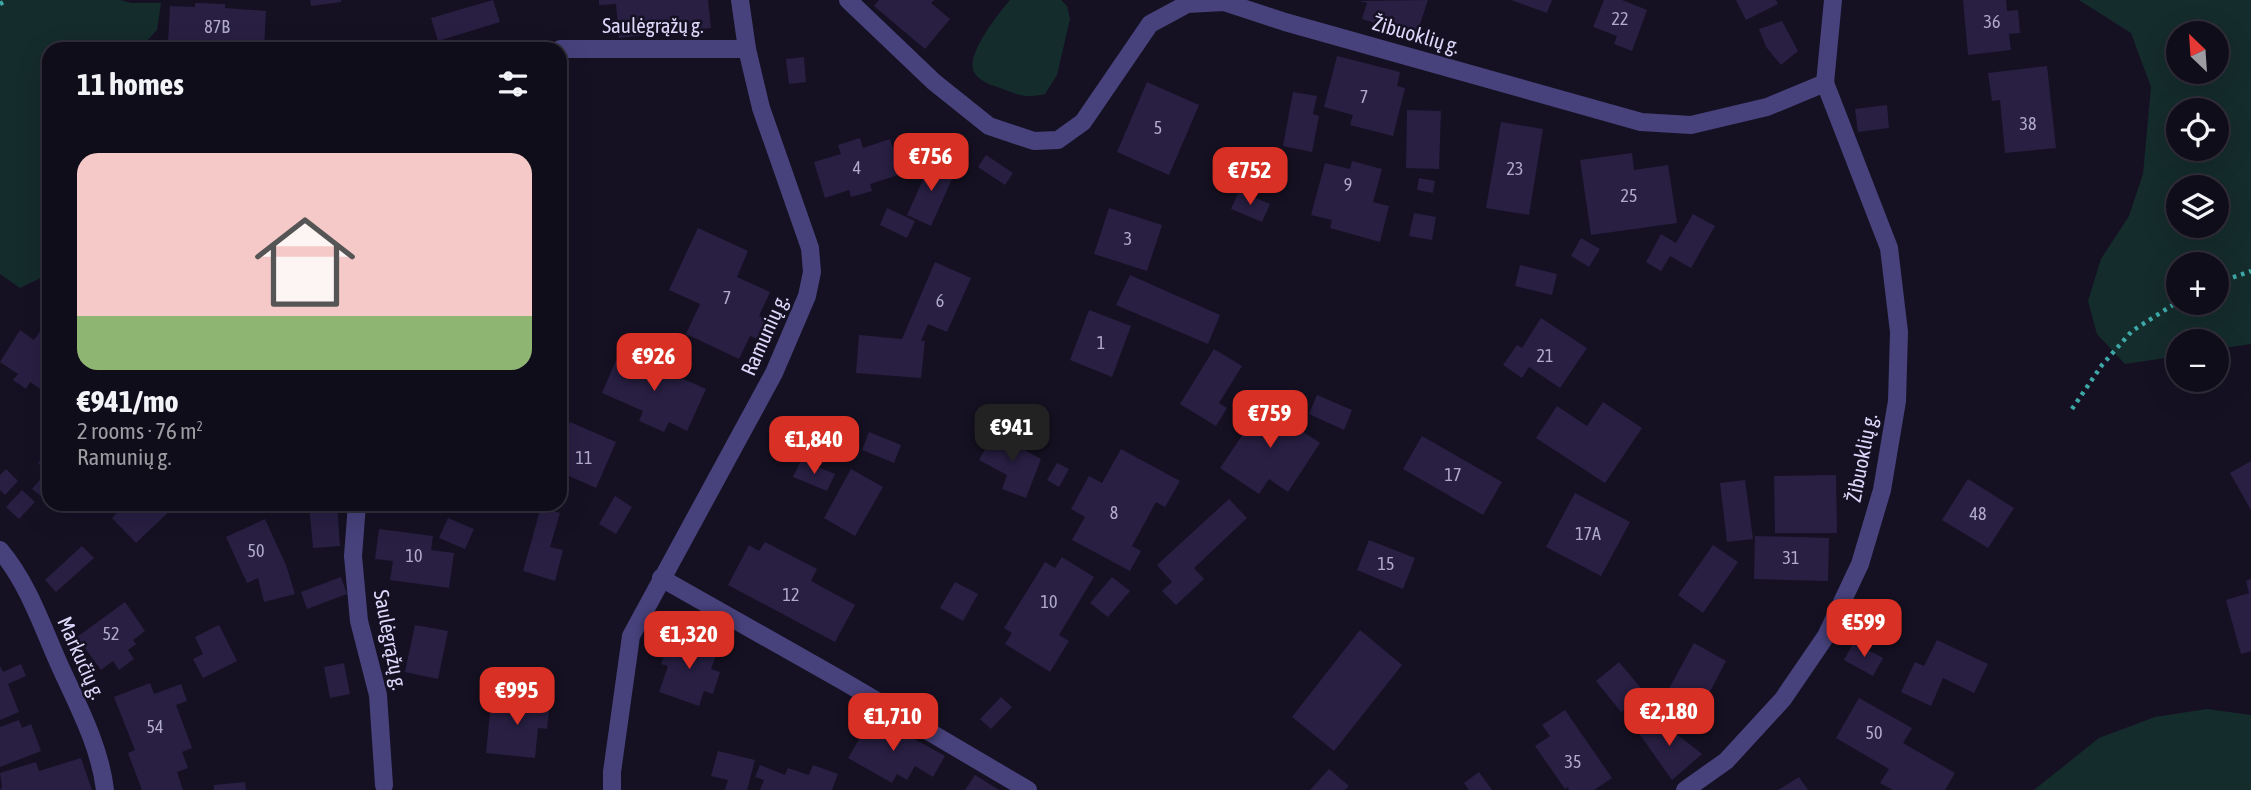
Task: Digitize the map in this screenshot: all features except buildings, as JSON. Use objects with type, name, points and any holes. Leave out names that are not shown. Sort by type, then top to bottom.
[{"type":"street","name":"Ramunių g.","points":[[612,790],[612,772],[631,636],[774,373],[807,296],[811,272],[810,248],[761,108],[747,49],[740,0]]},
{"type":"street","name":"Žibuoklių g.","points":[[848,0],[934,82],[989,126],[1034,141],[1058,140],[1083,122],[1150,24],[1187,4],[1224,2],[1285,22],[1641,122],[1691,125],[1767,107],[1825,83]]},
{"type":"street","name":"Žibuoklių g.","points":[[1685,790],[1726,761],[1783,699],[1826,636],[1860,564],[1882,490],[1897,401],[1899,332],[1889,248],[1825,83],[1833,0]]},
{"type":"street","name":"Saulėgrąžų g.","points":[[567,49],[747,49]]},
{"type":"street","name":"Saulėgrąžų g.","points":[[357,511],[353,556],[359,621],[378,695],[384,785]]},
{"type":"street","name":"Markučių g.","points":[[0,550],[11,563],[25,589],[92,739],[105,790]]},
{"type":"street","points":[[661,578],[1028,790]]},
{"type":"path","points":[[0,4],[7,0]]},
{"type":"path","points":[[2229,279],[2251,271]]},
{"type":"path","points":[[2072,409],[2102,365],[2132,331],[2166,309]]},
{"type":"green space","points":[[0,0],[120,0],[131,3],[161,3],[157,30],[146,42],[42,42],[42,277],[20,288],[0,274]]},
{"type":"green space","points":[[1010,0],[1061,0],[1067,6],[1070,19],[1057,75],[1045,94],[1016,94],[984,82],[974,72],[974,55],[979,45]]},
{"type":"green space","points":[[2079,0],[2251,0],[2251,344],[2229,347],[2229,329],[2166,329],[2166,358],[2125,364],[2097,334],[2088,301],[2101,259],[2129,216],[2143,174],[2151,87],[2131,33]]},
{"type":"green space","points":[[2207,709],[2251,715],[2251,790],[2034,790],[2099,738],[2155,717]]}]
